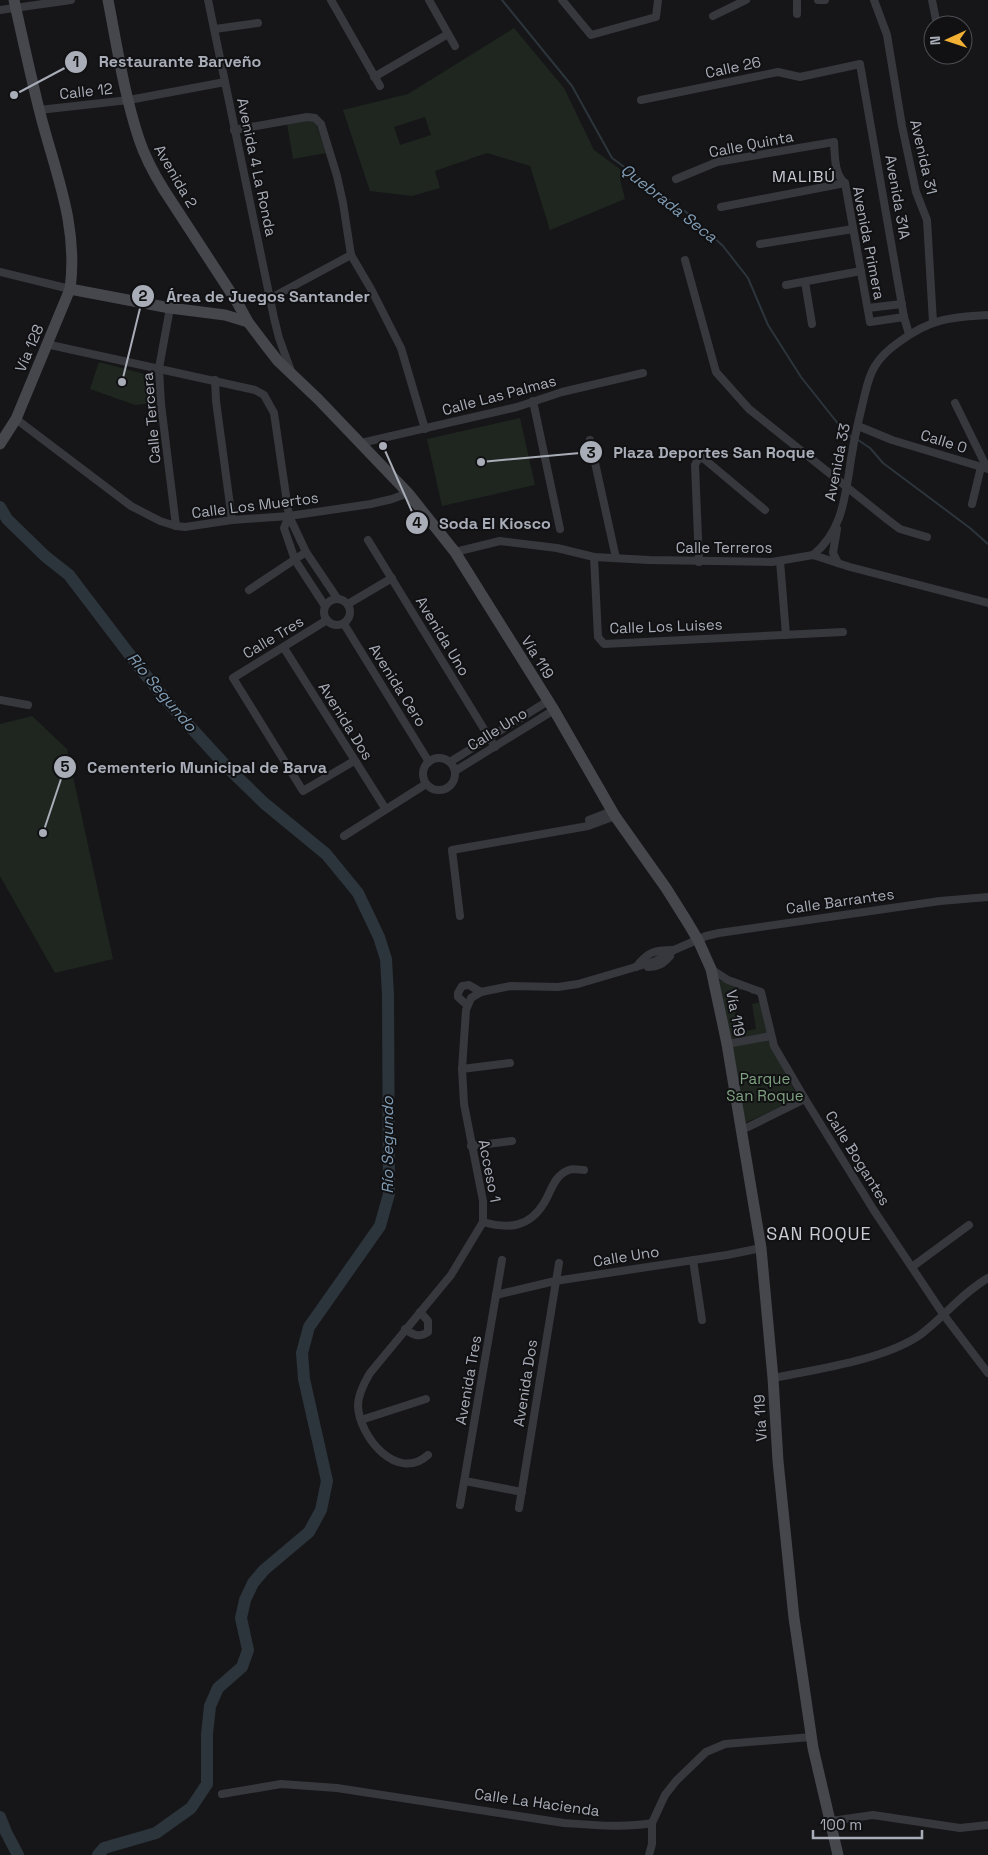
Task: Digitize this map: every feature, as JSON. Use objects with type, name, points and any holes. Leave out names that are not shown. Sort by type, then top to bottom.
[{"type":"main road","name":"Avenida 2","points":[[108,0],[139,139],[153,172],[248,322]]},
{"type":"main road","name":"Vía 128","points":[[0,444],[16,419],[70,289],[73,267],[73,247],[67,211],[39,110],[15,4]]},
{"type":"main road","points":[[70,289],[170,308],[224,315],[248,322]]},
{"type":"main road","points":[[224,315],[233,314],[236,311],[237,302]]},
{"type":"main road","name":"Vía 119","points":[[248,322],[267,348],[408,493],[455,552],[551,705],[614,814],[666,888],[698,940],[711,969],[727,1044],[761,1248],[773,1378],[778,1461],[794,1618],[813,1748],[838,1855]]},
{"type":"street","points":[[0,10],[15,4],[71,0]]},
{"type":"street","name":"Avenida 4 La Ronda","points":[[208,0],[279,338],[293,374]]},
{"type":"street","points":[[331,0],[380,86]]},
{"type":"street","points":[[429,0],[455,46]]},
{"type":"street","points":[[562,0],[591,35],[656,17],[658,0]]},
{"type":"street","points":[[713,16],[746,0]]},
{"type":"street","points":[[797,14],[798,0]]},
{"type":"street","points":[[818,0],[825,0]]},
{"type":"street","name":"Avenida 31","points":[[874,0],[887,35],[902,126],[916,192],[927,220],[933,322]]},
{"type":"street","points":[[932,0],[935,15]]},
{"type":"street","points":[[215,29],[258,23]]},
{"type":"street","points":[[374,77],[448,34]]},
{"type":"street","name":"Calle 26","points":[[641,100],[778,72],[800,77],[860,64]]},
{"type":"street","name":"Avenida 31A","points":[[860,64],[904,317],[909,334]]},
{"type":"street","name":"Calle 12","points":[[39,110],[129,100],[225,82]]},
{"type":"street","points":[[234,130],[307,116],[316,118],[321,124],[337,176],[351,255],[371,289],[401,348],[425,429]]},
{"type":"street","name":"Calle Quinta","points":[[676,179],[717,162],[834,142]]},
{"type":"street","name":"Avenida Primera","points":[[834,142],[837,172],[839,178],[845,183],[870,322],[904,317]]},
{"type":"street","points":[[721,208],[845,183]]},
{"type":"street","points":[[760,244],[853,229]]},
{"type":"street","points":[[270,298],[351,255]]},
{"type":"street","points":[[686,260],[716,372],[748,409],[900,529],[927,537]]},
{"type":"street","points":[[786,285],[861,271]]},
{"type":"street","points":[[0,272],[70,289]]},
{"type":"street","points":[[805,282],[812,324]]},
{"type":"street","points":[[868,308],[902,304]]},
{"type":"street","name":"Calle Tercera","points":[[170,308],[159,368],[161,404],[176,526]]},
{"type":"street","name":"Avenida 33","points":[[813,555],[822,548],[831,536],[845,501],[853,444],[868,380],[874,368],[888,350],[921,327],[933,322],[968,316],[988,315]]},
{"type":"street","points":[[267,348],[276,344],[279,338]]},
{"type":"street","points":[[46,344],[215,380],[254,390],[264,395],[274,413],[289,516],[306,552],[337,598],[348,604],[351,612],[350,617],[344,624],[335,625],[327,620],[324,614],[325,606],[330,600],[337,598]]},
{"type":"street","name":"Calle Las Palmas","points":[[361,443],[517,407],[562,392],[643,373]]},
{"type":"street","points":[[215,380],[216,401],[232,520]]},
{"type":"street","points":[[533,401],[560,528]]},
{"type":"street","points":[[955,403],[985,468],[972,504]]},
{"type":"street","name":"Calle Los Muertos","points":[[16,419],[131,506],[176,526],[186,527],[232,520],[289,516],[371,504],[408,493]]},
{"type":"street","name":"Calle 0","points":[[858,426],[892,440],[985,468]]},
{"type":"street","points":[[590,440],[616,558]]},
{"type":"street","points":[[699,562],[695,465],[698,459],[703,458],[765,510]]},
{"type":"street","points":[[289,516],[284,528],[295,560],[325,606]]},
{"type":"street","points":[[838,521],[833,553],[838,563]]},
{"type":"street","name":"Avenida Uno","points":[[368,540],[495,747]]},
{"type":"street","name":"Calle Terreros","points":[[455,552],[500,541],[557,548],[594,558],[699,562],[780,562],[813,555],[988,603]]},
{"type":"street","points":[[249,590],[306,552]]},
{"type":"street","name":"Calle Los Luises","points":[[594,558],[598,637],[604,644],[843,632]]},
{"type":"street","points":[[780,562],[786,635]]},
{"type":"street","points":[[348,604],[392,578]]},
{"type":"street","name":"Calle Tres","points":[[327,620],[233,678],[304,791],[354,761]]},
{"type":"street","name":"Avenida Cero","points":[[344,624],[429,762]]},
{"type":"street","name":"Avenida Dos","points":[[284,648],[385,808]]},
{"type":"street","points":[[0,700],[28,705]]},
{"type":"street","name":"Calle Uno","points":[[450,762],[489,738],[551,705]]},
{"type":"street","name":"Calle Uno","points":[[455,771],[495,747],[551,705]]},
{"type":"street","points":[[440,758],[450,762],[455,771],[452,785],[443,790],[434,790],[426,784],[423,774],[429,762],[440,758]]},
{"type":"street","points":[[344,836],[385,808],[426,784]]},
{"type":"street","points":[[460,916],[452,850],[579,826],[586,821],[614,814]]},
{"type":"street","name":"Calle Barrantes","points":[[698,940],[706,936],[728,931],[931,902],[988,897]]},
{"type":"street","points":[[467,1005],[472,998],[481,992],[512,986],[565,986],[656,961],[674,950],[698,940]]},
{"type":"street","name":"Calle Bogantes","points":[[711,969],[728,980],[761,992],[774,1046],[805,1100],[943,1314],[988,1373]]},
{"type":"street","name":"Acceso 1","points":[[428,1455],[421,1461],[412,1464],[388,1457],[368,1437],[361,1420],[358,1405],[364,1383],[370,1373],[451,1275],[483,1222],[483,1201],[464,1104],[462,1069],[467,1005],[458,996],[462,986],[469,985],[481,992]]},
{"type":"street","points":[[727,1044],[771,1036]]},
{"type":"street","points":[[462,1069],[510,1063]]},
{"type":"street","points":[[742,1130],[805,1100]]},
{"type":"street","points":[[471,1146],[512,1141]]},
{"type":"street","points":[[483,1222],[511,1227],[522,1223],[537,1213],[557,1179],[569,1170],[584,1170]]},
{"type":"street","points":[[912,1267],[969,1225]]},
{"type":"street","name":"Calle Uno","points":[[496,1296],[555,1281],[761,1248]]},
{"type":"street","name":"Avenida Tres","points":[[460,1506],[502,1260]]},
{"type":"street","points":[[693,1260],[702,1320]]},
{"type":"street","name":"Avenida Dos","points":[[519,1508],[559,1263]]},
{"type":"street","points":[[773,1378],[892,1351],[920,1334],[965,1293],[988,1278]]},
{"type":"street","points":[[405,1329],[422,1336],[428,1332],[428,1321],[420,1312]]},
{"type":"street","points":[[361,1420],[426,1399]]},
{"type":"street","points":[[465,1481],[522,1492]]},
{"type":"street","points":[[649,1855],[652,1844],[652,1823],[665,1795],[676,1781],[706,1752],[725,1744],[812,1737]]},
{"type":"street","name":"Calle La Hacienda","points":[[222,1794],[281,1784],[338,1788],[564,1823],[597,1826],[652,1823]]},
{"type":"street","points":[[831,1821],[874,1815],[951,1827],[988,1826]]},
{"type":"green space","points":[[514,28],[564,88],[594,150],[628,175],[620,179],[625,199],[550,230],[530,166],[487,153],[435,171],[440,188],[412,196],[370,191],[343,110],[408,94]],"holes":[[[425,117],[431,135],[400,145],[394,127]]]},
{"type":"green space","points":[[312,121],[316,124],[326,153],[293,159],[287,124]]},
{"type":"green space","points":[[99,362],[152,376],[153,403],[135,405],[90,389]]},
{"type":"green space","points":[[520,418],[535,485],[442,506],[427,439]]},
{"type":"green space","points":[[32,716],[67,749],[113,959],[55,973],[0,876],[0,724]]},
{"type":"green space","points":[[719,980],[754,990],[759,993],[768,1033],[730,1039]],"holes":[[[750,989],[751,994],[756,994],[760,1002],[752,1004],[756,1029],[739,1032],[734,1004],[730,1005],[727,991]]]},
{"type":"green space","name":"Parque San Roque","points":[[767,1039],[799,1099],[745,1123],[732,1045]]},
{"type":"waterway","name":"Quebrada Seca","points":[[502,0],[572,86],[612,158],[686,212],[723,246],[748,278],[768,325],[801,377],[847,435],[854,438]]},
{"type":"waterway","name":"Quebrada Seca","points":[[858,440],[870,448],[883,463],[970,528],[988,544]]},
{"type":"waterway","name":"Río Segundo","points":[[0,507],[7,519],[45,556],[69,575],[139,667],[173,708],[227,767],[264,803],[326,854],[358,893],[379,937],[386,959],[388,995],[389,1194],[380,1226],[309,1327],[302,1353],[304,1379],[327,1481],[321,1510],[309,1532],[264,1570],[253,1583],[245,1600],[241,1618],[248,1650],[242,1667],[218,1688],[210,1706],[207,1734],[207,1784],[191,1808],[156,1833],[104,1848],[98,1855]]},
{"type":"waterway","points":[[0,1817],[18,1855]]},
{"type":"place","name":"Restaurante Barveño","points":[[14,95]]},
{"type":"place","name":"Área de Juegos Santander","points":[[122,382]]},
{"type":"place","name":"Soda El Kiosco","points":[[383,446]]},
{"type":"place","name":"Plaza Deportes San Roque","points":[[481,462]]},
{"type":"place","name":"Cementerio Municipal de Barva","points":[[43,833]]},
{"type":"district","name":"MALIBÚ","points":[[804,176]]},
{"type":"district","name":"SAN ROQUE","points":[[819,1233]]}]
